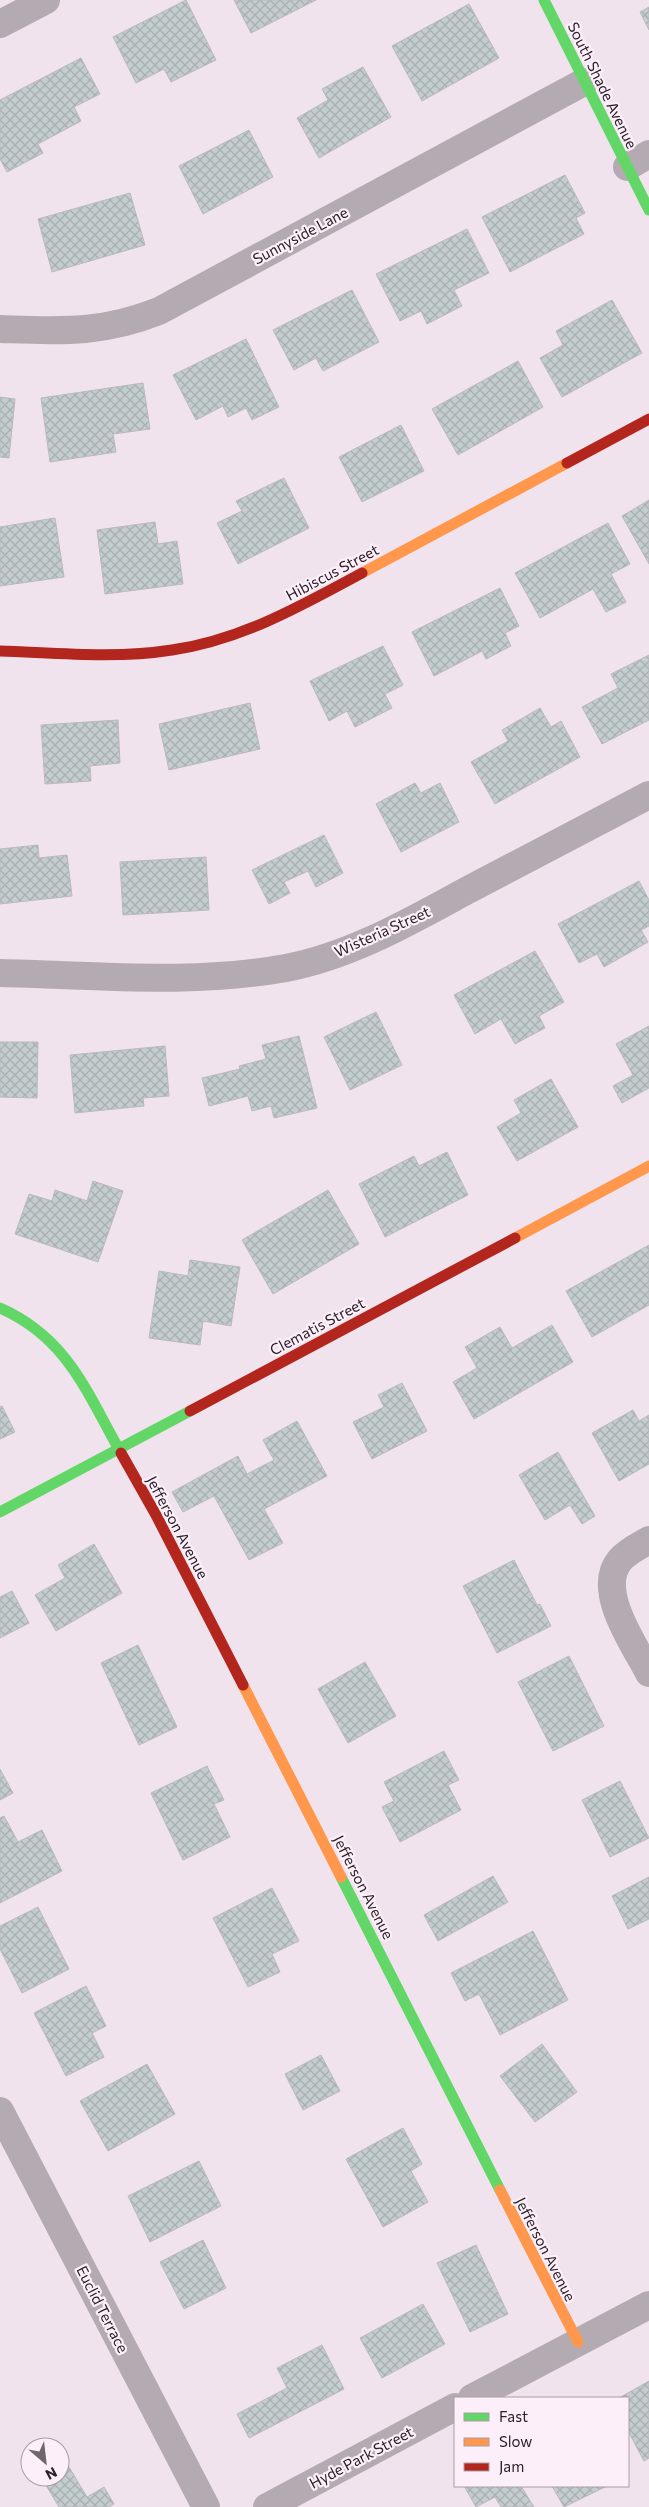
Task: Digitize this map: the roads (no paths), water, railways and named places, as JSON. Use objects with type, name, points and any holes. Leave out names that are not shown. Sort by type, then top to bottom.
[{"type":"street","points":[[0,24],[46,0]]},
{"type":"street","name":"South Shade Avenue","points":[[544,0],[584,82],[638,161],[649,210]]},
{"type":"street","name":"Sunnyside Lane","points":[[0,329],[69,331],[98,329],[136,320],[159,311],[584,82]]},
{"type":"street","name":"Hibiscus Street","points":[[0,651],[110,654],[155,652],[196,645],[244,631],[286,614],[649,419]]},
{"type":"street","name":"Wisteria Street","points":[[0,973],[192,978],[238,975],[288,968],[342,952],[389,932],[649,794]]},
{"type":"street","name":"Clematis Street","points":[[0,1512],[649,1166]]},
{"type":"street","name":"Jefferson Avenue","points":[[0,1308],[19,1316],[48,1337],[67,1358],[119,1448],[156,1515],[287,1769],[578,2342]]},
{"type":"street","points":[[649,1540],[633,1549],[620,1560],[610,1586],[613,1601],[649,1674]]},
{"type":"street","name":"Euclid Terrace","points":[[0,2111],[206,2507]]},
{"type":"street","points":[[474,2397],[649,2305]]},
{"type":"street","name":"Hyde Park Street","points":[[267,2507],[454,2408]]}]
